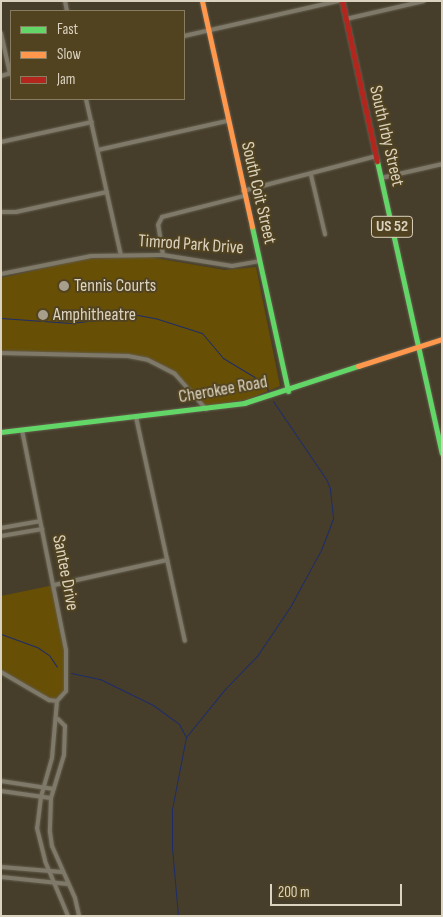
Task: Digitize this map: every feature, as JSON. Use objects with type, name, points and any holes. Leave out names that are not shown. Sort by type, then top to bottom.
[{"type":"street","name":"South Coit Street","points":[[202,1],[243,194],[260,261],[288,391]]},
{"type":"street","points":[[185,36],[338,1]]},
{"type":"street","name":"South Irby Street","points":[[342,1],[442,453]]},
{"type":"street","points":[[346,19],[424,1]]},
{"type":"street","points":[[1,33],[10,69]]},
{"type":"street","points":[[86,100],[121,255]]},
{"type":"street","points":[[98,150],[227,121]]},
{"type":"street","points":[[1,142],[92,122]]},
{"type":"street","points":[[164,255],[158,225],[162,217],[376,156]]},
{"type":"street","points":[[381,178],[442,164]]},
{"type":"street","points":[[311,174],[325,234]]},
{"type":"street","points":[[1,212],[16,212],[107,192]]},
{"type":"street","name":"Timrod Park Drive","points":[[1,274],[25,271],[68,258],[121,255],[164,255],[232,266],[260,261]]},
{"type":"street","name":"Cherokee Road","points":[[1,432],[206,409],[288,391],[442,339]]},
{"type":"street","points":[[1,353],[128,356],[148,360],[174,374],[206,409]]},
{"type":"street","points":[[136,417],[185,641]]},
{"type":"street","name":"Santee Drive","points":[[22,430],[39,520],[54,585],[67,663],[66,691],[57,701],[58,719],[40,797],[37,828],[51,874],[68,916]]},
{"type":"street","points":[[1,528],[39,520]]},
{"type":"street","points":[[1,536],[42,529]]},
{"type":"street","points":[[54,585],[167,560]]},
{"type":"street","points":[[1,672],[49,700],[57,701]]},
{"type":"street","name":"Santee Drive","points":[[58,719],[65,726],[65,741],[51,798],[50,832],[62,872],[79,916]]},
{"type":"street","points":[[1,780],[53,789]]},
{"type":"street","points":[[1,791],[51,798]]},
{"type":"street","points":[[1,868],[51,874],[62,872]]},
{"type":"street","points":[[1,877],[57,885],[68,884]]},
{"type":"shaded area","points":[[149,257],[225,270],[256,267],[280,386],[246,400],[205,406],[173,371],[138,356],[1,352],[1,278],[84,259]]},
{"type":"shaded area","points":[[54,585],[66,650],[66,691],[53,702],[1,673],[1,596]]},
{"type":"waterway","points":[[1,318],[71,323],[138,315],[158,319],[202,333],[223,358],[266,384],[268,391]]},
{"type":"waterway","points":[[178,916],[172,848],[172,809],[186,737],[225,689],[257,656],[290,607],[321,550],[333,518],[330,488],[326,479],[273,401]]},
{"type":"waterway","points":[[1,634],[37,647],[49,655],[57,667]]},
{"type":"waterway","points":[[71,673],[100,679],[153,705],[179,724],[186,737]]},
{"type":"traffic: fast","points":[[377,161],[442,453]]},
{"type":"traffic: fast","points":[[252,227],[288,391]]},
{"type":"traffic: fast","points":[[1,432],[244,403],[358,366]]},
{"type":"traffic: slow","points":[[202,1],[252,227]]},
{"type":"traffic: slow","points":[[358,366],[442,339]]},
{"type":"traffic: jam","points":[[342,1],[377,161]]},
{"type":"place","name":"Tennis Courts","points":[[64,286]]},
{"type":"place","name":"Amphitheatre","points":[[43,315]]}]
